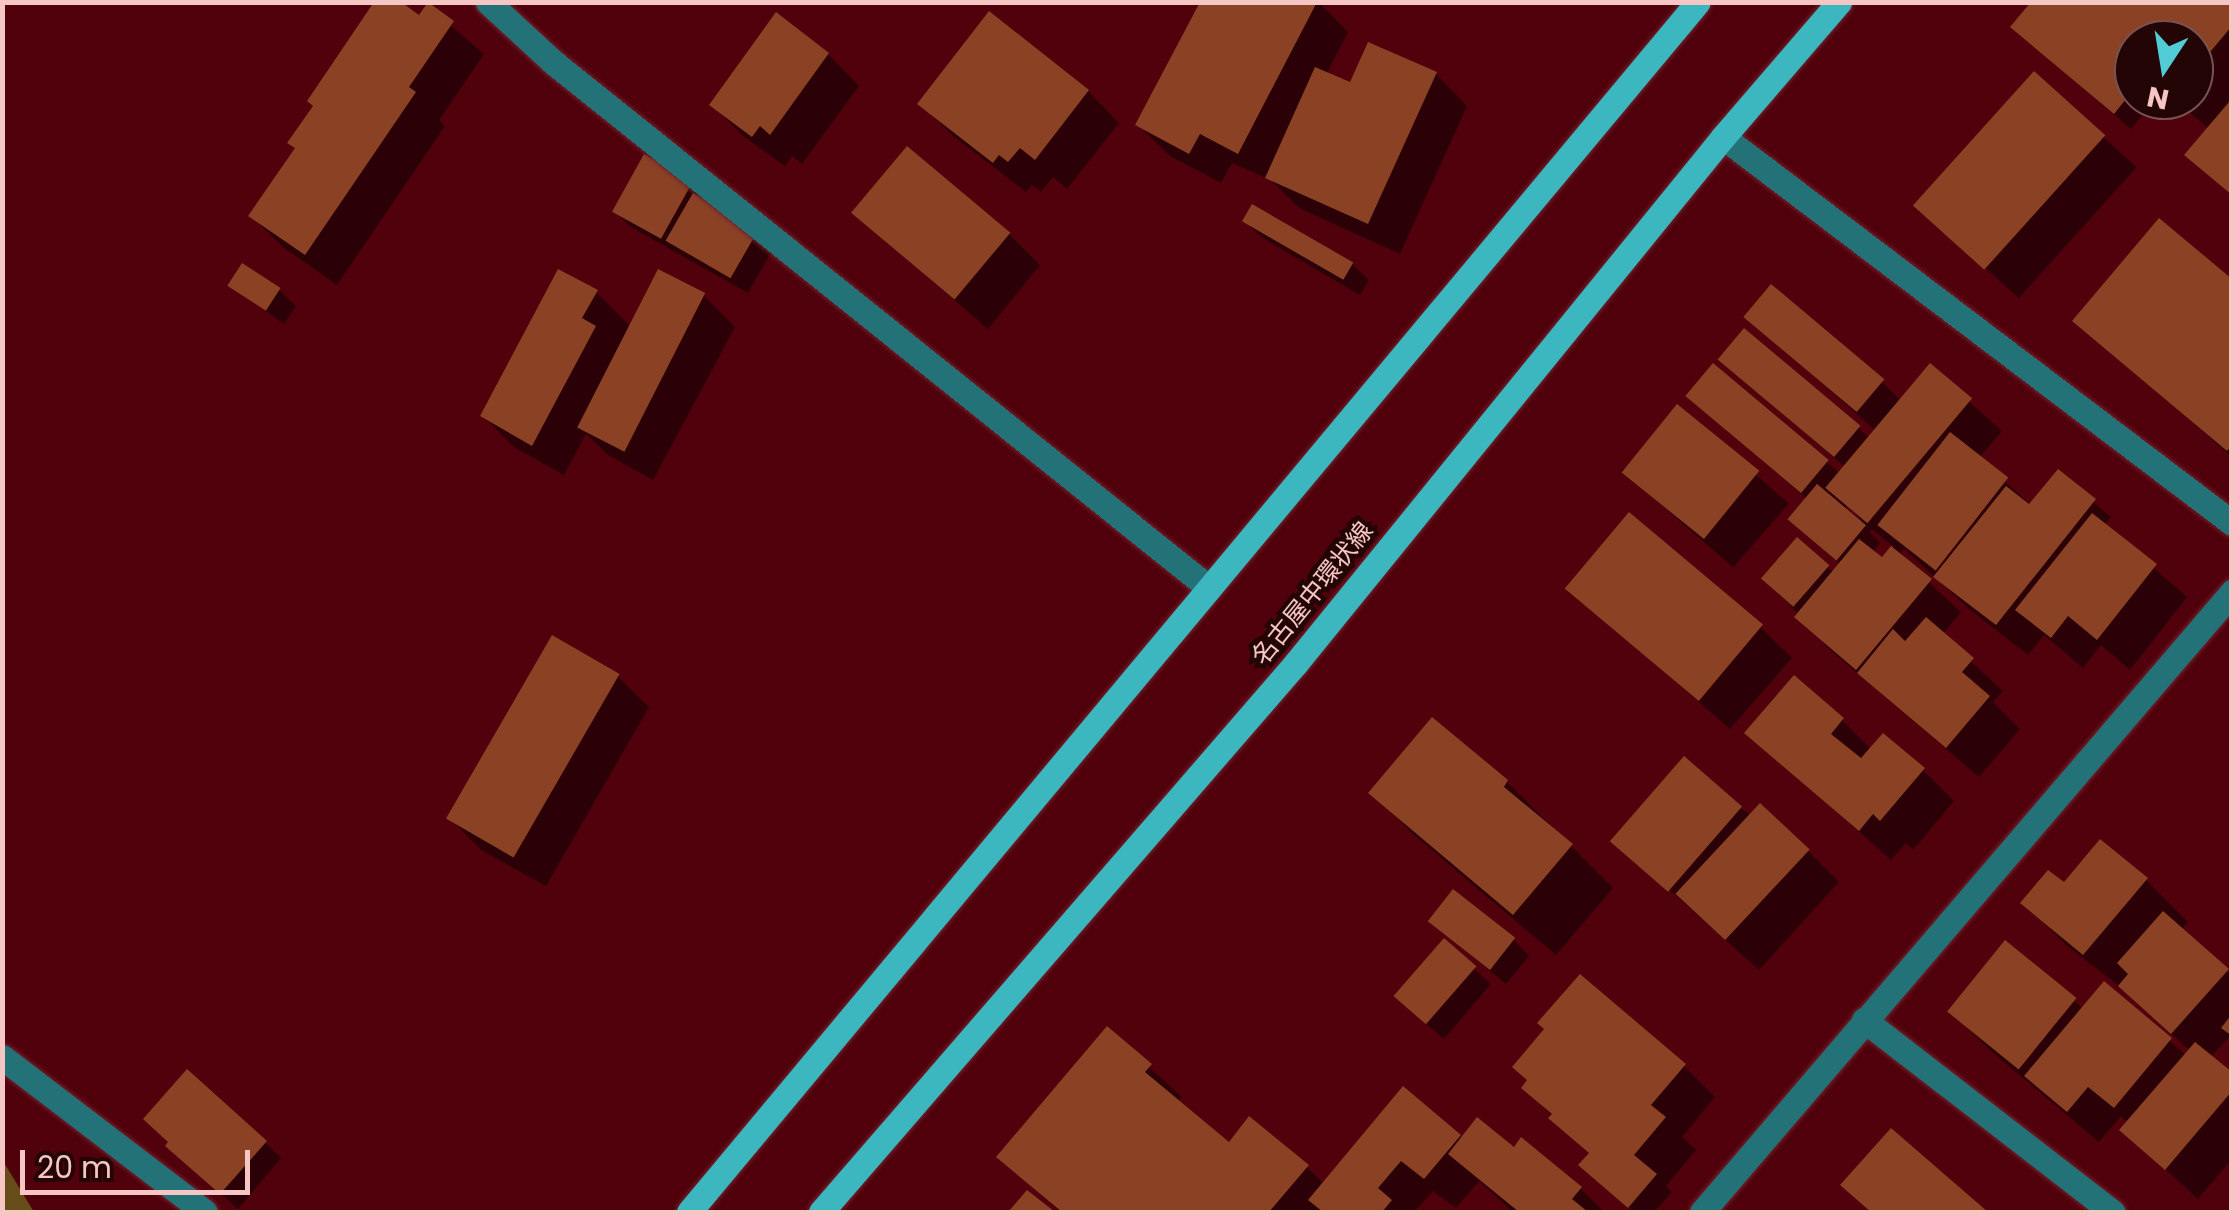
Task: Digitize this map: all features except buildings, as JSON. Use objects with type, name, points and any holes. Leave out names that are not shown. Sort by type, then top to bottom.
[{"type":"main road","points":[[689,1212],[1698,2]]},
{"type":"main road","name":"名古屋中環状線","points":[[821,1212],[1296,663],[1723,137],[1839,2]]},
{"type":"street","points":[[488,2],[553,62],[1210,588]]},
{"type":"street","points":[[1723,137],[2232,522]]},
{"type":"street","points":[[1702,1212],[2232,592]]},
{"type":"street","points":[[1864,1020],[2112,1212]]},
{"type":"street","points":[[2,1057],[206,1212]]},
{"type":"shaded area","points":[[3,1161],[34,1212],[3,1212]]}]
